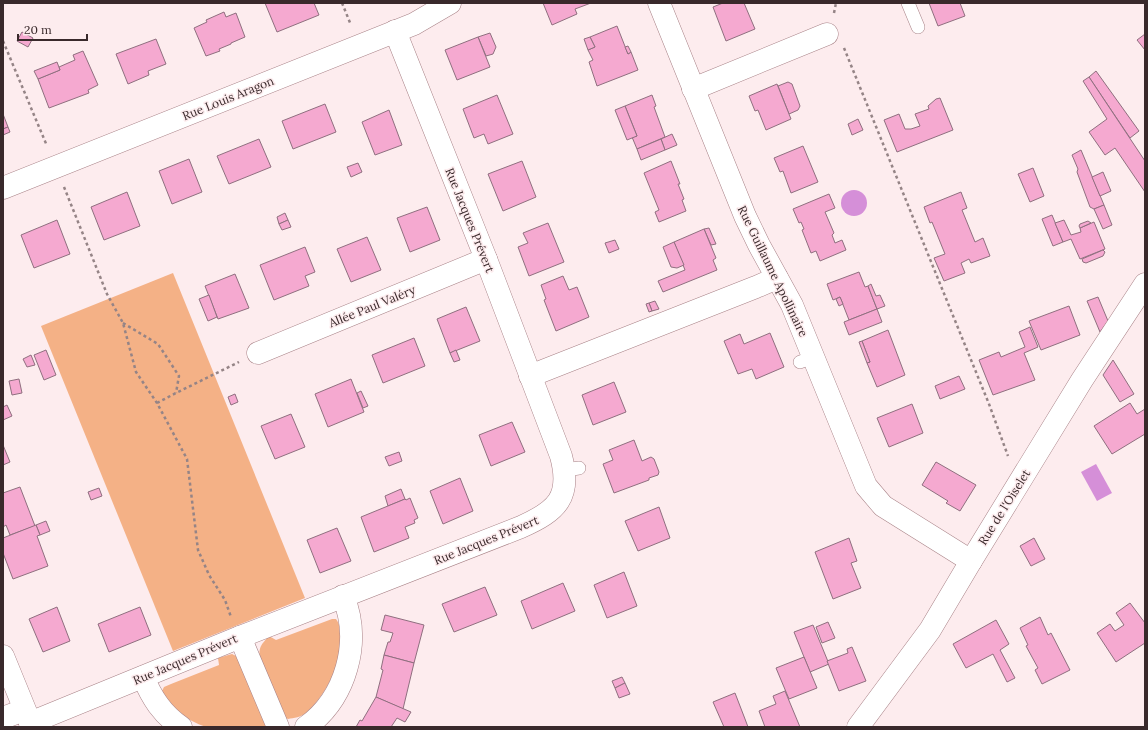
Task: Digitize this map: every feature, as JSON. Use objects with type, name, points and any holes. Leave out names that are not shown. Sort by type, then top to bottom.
[{"type":"street","name":"Rue Louis Aragon","points":[[3,188],[414,24],[450,3]]},
{"type":"street","name":"Rue Guillaume Apollinaire","points":[[659,3],[745,216],[792,305],[807,359],[866,486],[883,506],[971,560]]},
{"type":"street","name":"Rue Jacques Prévert","points":[[3,718],[29,720],[143,677],[240,636],[521,527],[541,518],[551,511],[558,503],[564,491],[565,480],[572,469],[561,456],[486,259],[395,31]]},
{"type":"street","points":[[693,89],[832,33]]},
{"type":"street","name":"Allée Paul Valéry","points":[[258,353],[486,259]]},
{"type":"street","points":[[530,376],[777,278]]},
{"type":"street","name":"Rue de l'Oiselet","points":[[858,727],[930,630],[1026,471],[1099,342],[1145,284]]},
{"type":"street","points":[[306,727],[318,718],[332,701],[342,683],[344,676],[351,629],[350,616],[343,596]]},
{"type":"street","points":[[240,636],[278,727]]},
{"type":"street","points":[[3,656],[29,720]]},
{"type":"street","points":[[143,677],[152,697],[162,712],[181,727]]},
{"type":"lane","points":[[908,3],[918,28]]},
{"type":"path","points":[[836,3],[832,33],[989,404],[1008,456],[1014,464],[1026,471]]},
{"type":"path","points":[[3,41],[107,294],[123,323],[136,372],[157,403],[187,459],[198,550],[209,575],[225,600],[233,627],[240,636]]},
{"type":"path","points":[[123,323],[158,344],[179,376],[176,393]]},
{"type":"path","points":[[157,403],[258,353]]},
{"type":"shaded area","points":[[854,190],[863,194],[867,203],[863,212],[854,216],[845,212],[841,203],[845,194]]},
{"type":"shaded area","points":[[173,273],[305,598],[173,651],[41,326]]},
{"type":"shaded area","points":[[1096,464],[1112,493],[1097,501],[1081,472]]},
{"type":"shaded area","points":[[332,619],[336,619],[340,627],[339,658],[333,675],[321,696],[306,713],[288,719],[284,717],[260,660],[259,652],[261,646],[269,636],[276,640]]},
{"type":"shaded area","points":[[232,654],[238,657],[268,723],[266,727],[206,727],[192,721],[180,713],[170,703],[162,691],[164,687],[219,665],[218,658]]},
{"type":"building","points":[[265,3],[314,3],[319,15],[277,32]]},
{"type":"building","points":[[543,3],[591,3],[575,9],[577,14],[552,25]]},
{"type":"building","points":[[723,3],[744,3],[755,29],[726,41],[713,7]]},
{"type":"building","points":[[929,3],[960,3],[965,16],[938,26]]},
{"type":"building","points":[[224,12],[226,17],[236,13],[245,37],[219,49],[220,51],[206,56],[194,28],[207,22],[206,20]]},
{"type":"building","points":[[617,26],[628,54],[631,52],[638,70],[597,86],[589,62],[593,60],[588,50],[595,47],[590,37]]},
{"type":"building","points":[[22,32],[33,38],[28,47],[17,41]]},
{"type":"building","points":[[490,33],[496,47],[493,54],[486,56],[478,37]]},
{"type":"building","points":[[1145,34],[1145,50],[1137,40]]},
{"type":"building","points":[[478,37],[490,67],[457,80],[445,50]]},
{"type":"building","points":[[590,37],[595,47],[588,50],[584,39]]},
{"type":"building","points":[[156,39],[166,64],[148,71],[149,75],[128,84],[116,54]]},
{"type":"building","points":[[628,46],[631,52],[628,54],[625,47]]},
{"type":"building","points":[[83,51],[98,85],[88,90],[89,93],[49,108],[38,79],[60,70],[59,67],[75,60],[73,55]]},
{"type":"building","points":[[57,62],[60,70],[38,79],[34,71]]},
{"type":"building","points":[[1096,71],[1139,131],[1130,138],[1089,77]]},
{"type":"building","points":[[1089,77],[1145,161],[1145,192],[1115,148],[1105,155],[1089,132],[1107,119],[1083,81]]},
{"type":"building","points":[[788,82],[792,84],[800,106],[798,110],[789,114],[778,86]]},
{"type":"building","points":[[777,84],[791,119],[766,130],[758,110],[755,111],[749,96]]},
{"type":"building","points":[[497,95],[513,134],[488,144],[484,134],[474,138],[463,109]]},
{"type":"building","points":[[652,95],[656,106],[654,107],[665,137],[637,149],[632,137],[637,136],[625,106]]},
{"type":"building","points":[[940,98],[953,130],[897,152],[884,120],[899,114],[905,129],[920,126],[915,114],[929,109],[928,106],[936,99]]},
{"type":"building","points":[[325,104],[336,132],[293,149],[282,121]]},
{"type":"building","points":[[625,106],[637,136],[627,140],[615,110]]},
{"type":"building","points":[[389,110],[402,145],[375,155],[362,122]]},
{"type":"building","points":[[3,114],[8,127],[3,129]]},
{"type":"building","points":[[858,119],[863,130],[852,135],[848,124]]},
{"type":"building","points":[[8,127],[10,132],[3,135],[3,129]]},
{"type":"building","points":[[672,134],[677,145],[665,150],[661,139]]},
{"type":"building","points":[[259,139],[271,167],[229,184],[217,156]]},
{"type":"building","points":[[661,139],[665,150],[641,160],[637,149]]},
{"type":"building","points":[[803,146],[818,182],[791,193],[783,171],[780,172],[774,158]]},
{"type":"building","points":[[1081,150],[1104,205],[1094,209],[1090,207],[1072,155]]},
{"type":"building","points":[[189,159],[202,192],[172,204],[159,171]]},
{"type":"building","points":[[522,161],[536,197],[503,211],[488,174]]},
{"type":"building","points":[[671,161],[680,184],[678,184],[684,199],[682,200],[686,211],[659,222],[655,212],[659,210],[644,173]]},
{"type":"building","points":[[358,163],[362,172],[351,177],[347,167]]},
{"type":"building","points":[[1033,168],[1044,196],[1030,202],[1018,174]]},
{"type":"building","points":[[1103,172],[1111,191],[1100,196],[1092,177]]},
{"type":"building","points":[[127,192],[140,226],[104,240],[91,207]]},
{"type":"building","points":[[961,192],[967,208],[962,210],[975,242],[983,238],[990,256],[971,263],[969,259],[961,263],[965,273],[944,281],[934,258],[945,254],[924,207]]},
{"type":"building","points":[[829,194],[835,208],[825,212],[834,233],[832,235],[835,243],[842,240],[846,250],[820,261],[816,251],[811,253],[802,230],[804,229],[801,222],[799,223],[793,209]]},
{"type":"building","points":[[1104,205],[1112,225],[1103,229],[1094,209]]},
{"type":"building","points":[[427,207],[440,240],[410,252],[397,218]]},
{"type":"building","points":[[285,213],[288,220],[279,224],[277,217]]},
{"type":"building","points":[[1052,215],[1063,242],[1053,246],[1042,219]]},
{"type":"building","points":[[57,220],[70,254],[34,268],[21,235]]},
{"type":"building","points":[[288,220],[291,227],[282,230],[279,224]]},
{"type":"building","points":[[1064,220],[1071,235],[1081,232],[1080,228],[1094,222],[1105,249],[1080,259],[1071,239],[1063,242],[1055,223]]},
{"type":"building","points":[[1088,221],[1091,223],[1080,228],[1080,224]]},
{"type":"building","points":[[548,223],[564,262],[529,276],[518,247],[528,243],[523,233]]},
{"type":"building","points":[[709,228],[716,244],[711,245],[704,229]]},
{"type":"building","points":[[704,229],[716,258],[713,260],[717,270],[663,292],[658,281],[685,270],[674,242]]},
{"type":"building","points":[[367,237],[381,270],[351,282],[337,249]]},
{"type":"building","points":[[615,240],[619,249],[609,253],[605,243]]},
{"type":"building","points":[[674,242],[684,265],[677,268],[671,267],[663,247]]},
{"type":"building","points":[[305,247],[315,272],[305,276],[309,286],[274,300],[260,265]]},
{"type":"building","points":[[1103,250],[1105,252],[1103,256],[1086,263],[1083,262],[1082,259]]},
{"type":"building","points":[[859,272],[865,287],[868,286],[877,309],[849,320],[840,297],[833,300],[827,284]]},
{"type":"building","points":[[235,274],[249,308],[218,319],[205,286]]},
{"type":"building","points":[[563,276],[569,290],[577,287],[589,317],[556,331],[544,300],[546,299],[541,285]]},
{"type":"building","points":[[871,284],[876,296],[880,295],[885,306],[877,309],[868,286]]},
{"type":"building","points":[[209,295],[217,317],[208,321],[199,299]]},
{"type":"building","points":[[840,297],[843,304],[839,306],[836,299]]},
{"type":"building","points":[[1098,297],[1108,321],[1100,332],[1087,301]]},
{"type":"building","points":[[655,301],[659,309],[652,311],[649,303]]},
{"type":"building","points":[[649,303],[652,311],[649,312],[646,304]]},
{"type":"building","points":[[1069,306],[1080,335],[1041,350],[1029,321]]},
{"type":"building","points":[[466,307],[480,341],[450,353],[437,319]]},
{"type":"building","points":[[877,309],[882,322],[849,335],[844,322]]},
{"type":"building","points":[[1030,327],[1038,347],[1024,353],[1035,380],[993,395],[979,360],[999,352],[1001,357],[1025,347],[1019,332]]},
{"type":"building","points":[[888,330],[905,375],[877,387],[867,363],[870,362],[862,341]]},
{"type":"building","points":[[770,333],[784,367],[756,379],[752,369],[738,374],[724,341],[740,334],[744,344]]},
{"type":"building","points":[[414,338],[425,366],[383,383],[372,355]]},
{"type":"building","points":[[862,341],[870,362],[867,363],[859,342]]},
{"type":"building","points":[[46,350],[56,375],[44,380],[34,355]]},
{"type":"building","points":[[456,350],[460,360],[454,362],[450,353]]},
{"type":"building","points":[[31,355],[35,365],[27,367],[23,359]]},
{"type":"building","points":[[1113,360],[1134,394],[1120,402],[1103,375]]},
{"type":"building","points":[[959,376],[965,389],[940,399],[935,386]]},
{"type":"building","points":[[19,379],[22,393],[12,395],[9,381]]},
{"type":"building","points":[[351,379],[364,412],[328,427],[315,394]]},
{"type":"building","points":[[614,382],[626,412],[593,425],[582,395]]},
{"type":"building","points":[[361,391],[368,406],[363,408],[357,393]]},
{"type":"building","points":[[235,394],[238,402],[231,405],[228,397]]},
{"type":"building","points":[[1130,403],[1137,414],[1145,409],[1145,434],[1112,454],[1094,426]]},
{"type":"building","points":[[912,404],[923,433],[889,447],[877,418]]},
{"type":"building","points":[[7,405],[12,416],[3,420],[3,407]]},
{"type":"building","points":[[291,414],[305,447],[275,459],[261,426]]},
{"type":"building","points":[[512,422],[525,452],[491,466],[479,435]]},
{"type":"building","points":[[634,440],[642,461],[651,457],[654,459],[659,472],[658,475],[649,478],[649,480],[614,493],[603,464],[613,460],[609,450]]},
{"type":"building","points":[[3,445],[10,462],[3,465]]},
{"type":"building","points":[[399,452],[402,461],[389,466],[385,457]]},
{"type":"building","points":[[936,462],[976,485],[960,511],[946,503],[948,501],[922,485]]},
{"type":"building","points":[[460,478],[473,511],[443,524],[430,491]]},
{"type":"building","points":[[20,487],[35,526],[10,535],[6,525],[3,527],[3,493]]},
{"type":"building","points":[[99,488],[102,496],[91,500],[88,492]]},
{"type":"building","points":[[401,489],[405,499],[388,506],[385,496]]},
{"type":"building","points":[[410,498],[418,518],[414,520],[415,523],[405,527],[409,538],[374,552],[361,517]]},
{"type":"building","points":[[659,507],[670,538],[638,551],[625,521]]},
{"type":"building","points":[[46,521],[50,531],[40,535],[36,525]]},
{"type":"building","points":[[36,525],[40,535],[37,536],[48,566],[13,579],[3,553],[3,538]]},
{"type":"building","points":[[337,528],[351,561],[320,573],[307,540]]},
{"type":"building","points":[[849,538],[857,561],[851,563],[861,588],[833,599],[815,552]]},
{"type":"building","points":[[1034,538],[1045,559],[1031,566],[1020,546]]},
{"type":"building","points":[[624,572],[637,606],[607,618],[594,585]]},
{"type":"building","points":[[563,583],[575,611],[532,629],[521,601]]},
{"type":"building","points":[[485,587],[497,615],[454,632],[442,604]]},
{"type":"building","points":[[1130,603],[1145,623],[1145,643],[1116,662],[1097,633],[1110,624],[1115,631],[1124,625],[1116,613]]},
{"type":"building","points":[[57,607],[70,641],[43,652],[29,619]]},
{"type":"building","points":[[140,607],[151,635],[109,652],[98,624]]},
{"type":"building","points":[[385,615],[424,625],[414,663],[384,655],[388,642],[390,642],[393,633],[381,630]]},
{"type":"building","points":[[1040,617],[1048,635],[1051,633],[1070,670],[1042,684],[1035,670],[1038,668],[1026,646],[1028,645],[1020,628]]},
{"type":"building","points":[[996,620],[1009,644],[1000,650],[1015,678],[1007,682],[993,654],[966,668],[953,644]]},
{"type":"building","points":[[828,622],[835,638],[822,643],[816,627]]},
{"type":"building","points":[[813,625],[829,664],[810,672],[794,632]]},
{"type":"building","points":[[852,647],[866,681],[839,691],[827,661],[848,653],[847,649]]},
{"type":"building","points":[[384,655],[414,663],[403,709],[376,697],[383,670],[381,669]]},
{"type":"building","points":[[804,657],[817,688],[789,699],[776,668]]},
{"type":"building","points":[[622,677],[625,683],[615,688],[612,681]]},
{"type":"building","points":[[625,683],[630,694],[619,698],[615,688]]},
{"type":"building","points":[[785,691],[800,727],[765,727],[759,711],[776,704],[773,696]]},
{"type":"building","points":[[735,693],[748,727],[724,727],[713,702]]},
{"type":"building","points":[[376,697],[411,712],[405,722],[397,718],[391,727],[356,727],[360,720],[362,721]]}]
